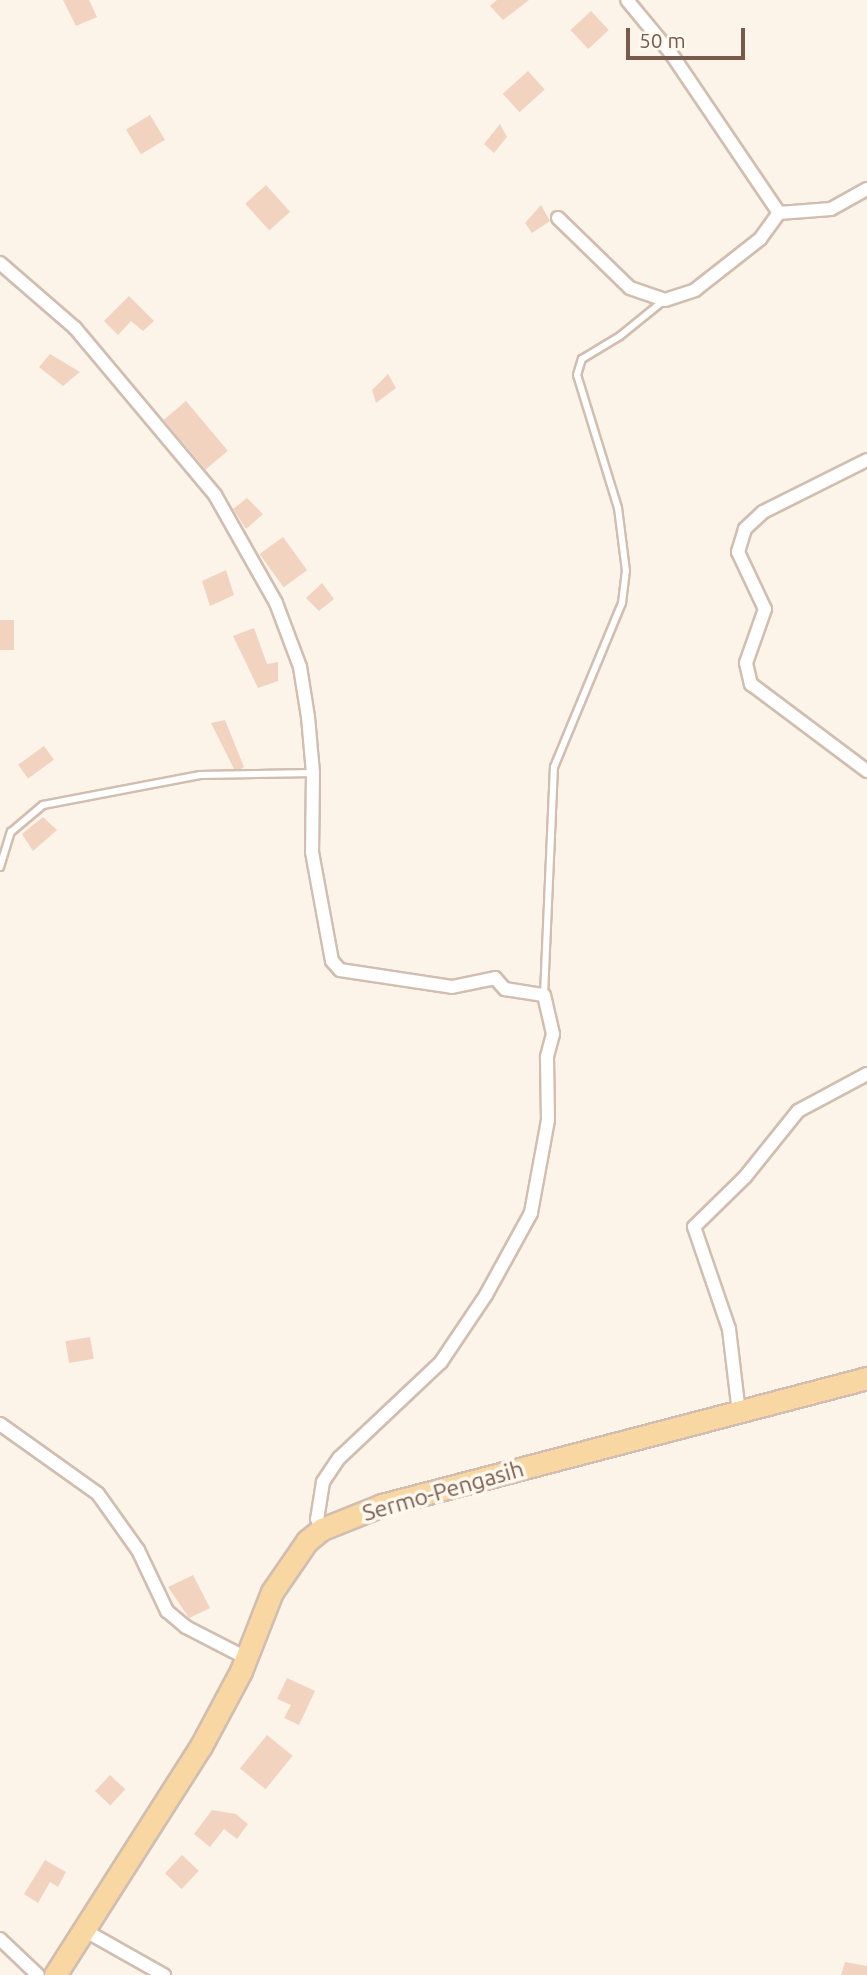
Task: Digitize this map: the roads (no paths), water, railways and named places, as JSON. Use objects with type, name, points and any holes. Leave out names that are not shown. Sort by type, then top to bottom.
[{"type":"main road","name":"Sermo-Pengasih","points":[[55,1975],[201,1746],[246,1658],[272,1592],[307,1541],[322,1529],[382,1504],[867,1378]]},
{"type":"street","points":[[627,0],[670,52],[779,213]]},
{"type":"street","points":[[558,218],[630,289],[665,300],[695,290],[760,239],[779,213],[831,209],[867,189]]},
{"type":"street","points":[[0,263],[75,328],[215,495],[291,636],[300,667],[313,772],[314,877],[327,948],[340,970],[452,987],[495,978],[505,989],[544,995],[553,1034],[547,1057],[548,1119],[531,1213],[486,1295],[441,1362],[339,1458],[323,1482],[317,1519],[322,1529]]},
{"type":"street","points":[[867,460],[763,512],[745,528],[738,552],[765,609],[746,663],[751,684],[867,771]]},
{"type":"street","points":[[739,1413],[729,1329],[693,1236],[694,1227],[746,1177],[798,1111],[867,1074]]},
{"type":"street","points":[[0,1424],[98,1494],[138,1550],[167,1611],[186,1627],[246,1658]]},
{"type":"street","points":[[84,1930],[164,1975]]},
{"type":"street","points":[[0,1939],[38,1975]]},
{"type":"lane","points":[[544,995],[554,767],[622,603],[626,571],[618,508],[577,375],[582,359],[620,336],[665,300]]},
{"type":"lane","points":[[0,867],[10,832],[43,805],[200,775],[313,772]]}]
